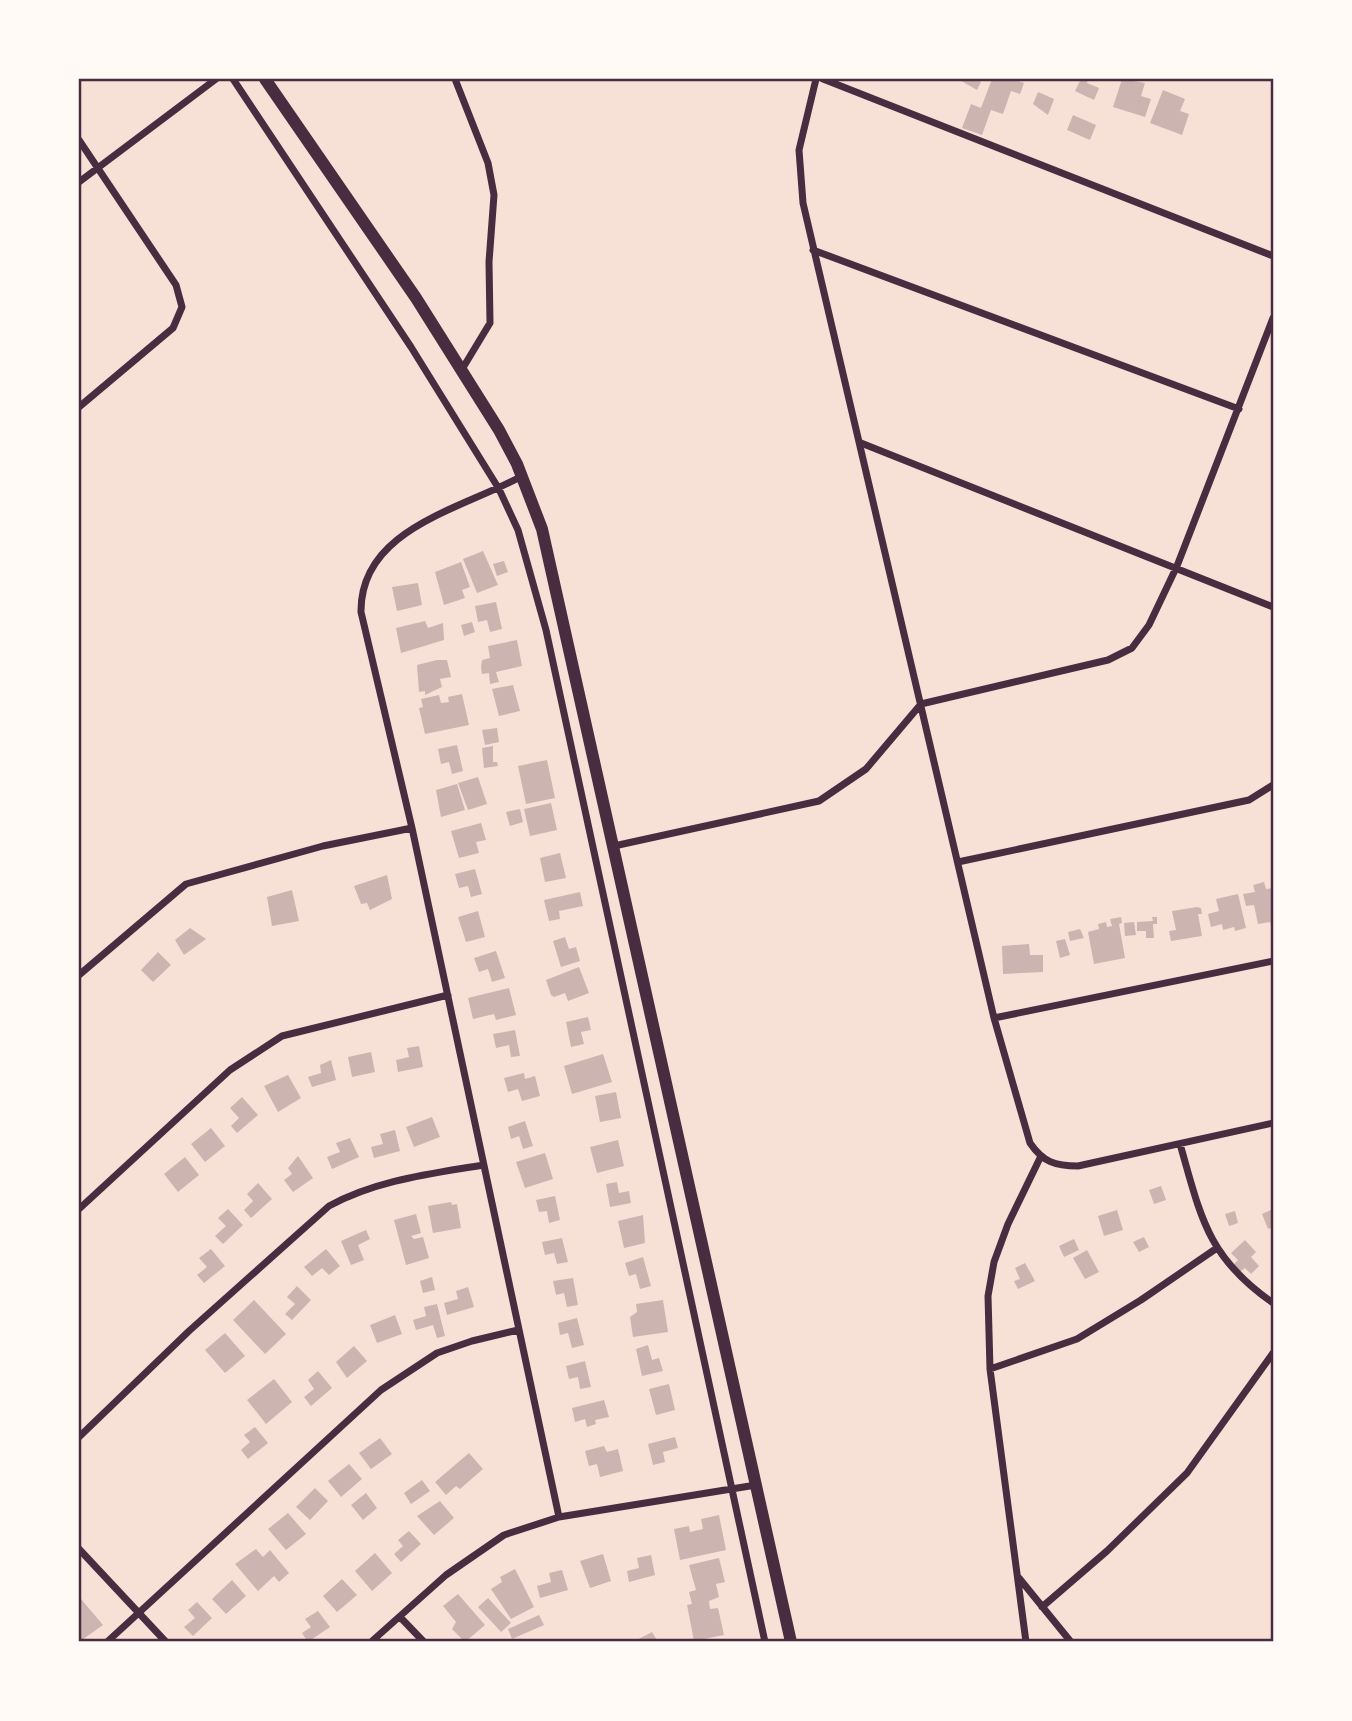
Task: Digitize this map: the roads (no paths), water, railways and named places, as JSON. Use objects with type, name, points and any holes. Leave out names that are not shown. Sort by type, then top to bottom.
[{"type":"street","points":[[79,182],[216,79]]},
{"type":"street","points":[[233,79],[411,347],[499,489],[525,550],[546,630],[765,1642]]},
{"type":"street","points":[[265,79],[416,298],[461,371],[522,476],[552,564],[791,1642]]},
{"type":"street","points":[[455,79],[488,163],[494,195],[489,262],[490,323],[461,371]]},
{"type":"street","points":[[816,79],[799,150],[803,202],[995,1018],[1024,1128],[1040,1157],[1053,1164],[1078,1166],[1273,1123]]},
{"type":"street","points":[[823,79],[1273,256]]},
{"type":"street","points":[[79,140],[176,285],[182,307],[173,328],[79,407]]},
{"type":"street","points":[[813,250],[1239,410]]},
{"type":"street","points":[[614,846],[819,801],[866,769],[921,705],[1108,660],[1132,648],[1149,625],[1177,566],[1273,318]]},
{"type":"street","points":[[861,443],[1177,566],[1273,607]]},
{"type":"street","points":[[522,476],[412,528],[386,548],[363,584],[361,599],[363,629],[412,828],[449,995],[482,1165],[559,1517]]},
{"type":"street","points":[[958,862],[1249,800],[1273,785]]},
{"type":"street","points":[[79,975],[186,884],[323,846],[412,828]]},
{"type":"street","points":[[995,1018],[1273,961]]},
{"type":"street","points":[[79,1209],[230,1070],[265,1044],[282,1036],[449,995]]},
{"type":"street","points":[[1180,1144],[1200,1212],[1217,1248],[1236,1274],[1273,1303]]},
{"type":"street","points":[[1026,1642],[990,1369],[988,1296],[994,1262],[1008,1224],[1040,1157]]},
{"type":"street","points":[[79,1437],[190,1331],[329,1206],[353,1193],[390,1182],[482,1165]]},
{"type":"street","points":[[990,1369],[1077,1339],[1142,1300],[1217,1248]]},
{"type":"street","points":[[107,1642],[381,1390],[437,1353],[518,1330]]},
{"type":"street","points":[[1042,1607],[1108,1551],[1187,1473],[1273,1353]]},
{"type":"street","points":[[371,1642],[468,1557],[505,1535],[559,1517],[756,1485]]},
{"type":"street","points":[[79,1549],[166,1642]]},
{"type":"street","points":[[1018,1578],[1071,1642]]},
{"type":"street","points":[[400,1617],[424,1642]]}]
